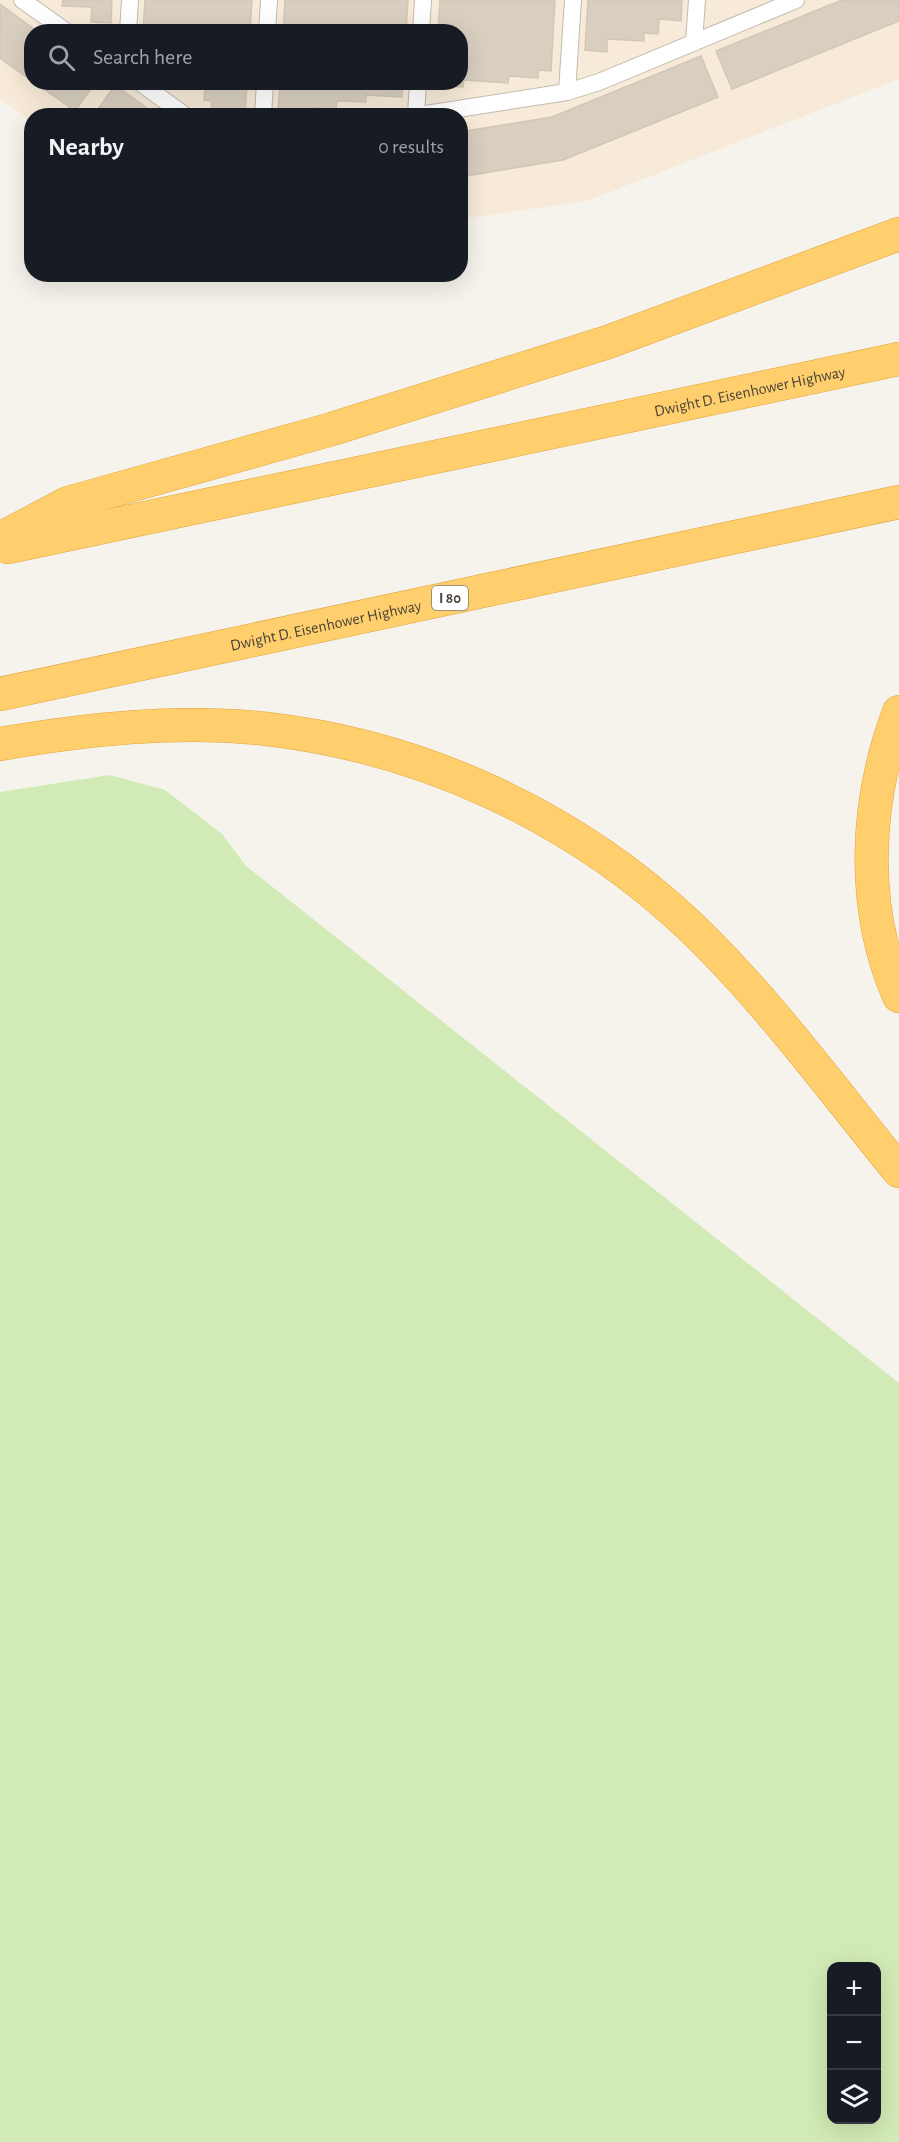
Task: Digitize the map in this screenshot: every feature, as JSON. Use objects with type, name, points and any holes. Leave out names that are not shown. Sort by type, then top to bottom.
[{"type":"highway","points":[[0,538],[68,504],[332,429],[608,342],[899,234]]},
{"type":"highway","name":"Dwight D. Eisenhower Highway","points":[[0,548],[899,359]]},
{"type":"highway","name":"Dwight D. Eisenhower Highway","points":[[0,694],[899,501]]},
{"type":"highway","points":[[899,712],[884,752],[874,808],[871,864],[876,920],[891,977],[899,996]]},
{"type":"highway","points":[[0,744],[91,731],[158,726],[264,728],[325,737],[381,750],[435,767],[485,788],[538,815],[591,848],[652,892],[691,927],[733,970],[899,1172]]},
{"type":"lane","points":[[22,0],[56,24]]},
{"type":"lane","points":[[128,24],[130,0]]},
{"type":"lane","points":[[268,24],[269,0]]},
{"type":"lane","points":[[422,24],[423,0]]},
{"type":"lane","points":[[567,92],[573,0]]},
{"type":"lane","points":[[694,42],[697,0]]},
{"type":"lane","points":[[461,108],[567,92],[599,82],[796,0]]},
{"type":"lane","points":[[150,90],[175,108]]},
{"type":"lane","points":[[263,108],[265,90]]},
{"type":"lane","points":[[415,108],[417,90]]},
{"type":"shaded area","points":[[0,0],[899,0],[899,79],[587,201],[468,218],[468,108],[24,108],[24,116],[0,99]]},
{"type":"green space","points":[[110,775],[165,790],[222,834],[246,866],[899,1383],[899,2142],[0,2142],[0,792]]},
{"type":"building","points":[[63,0],[112,0],[111,23],[91,22],[92,7],[62,6]]},
{"type":"building","points":[[145,0],[252,0],[250,24],[144,24]]},
{"type":"building","points":[[285,0],[408,0],[406,24],[284,24]]},
{"type":"building","points":[[440,0],[555,0],[551,71],[538,70],[538,78],[509,76],[508,83],[468,80],[468,24],[438,24]]},
{"type":"building","points":[[588,0],[682,0],[681,21],[659,19],[658,34],[644,33],[644,41],[607,39],[607,52],[585,50]]},
{"type":"building","points":[[842,0],[899,0],[899,21],[732,89],[716,51]]},
{"type":"building","points":[[0,4],[27,24],[24,24],[24,75],[0,58]]},
{"type":"building","points":[[701,56],[718,97],[563,160],[468,176],[468,131],[552,117]]},
{"type":"building","points":[[45,90],[90,90],[77,108],[71,108]]},
{"type":"building","points":[[111,90],[122,90],[147,108],[99,108]]},
{"type":"building","points":[[205,90],[247,90],[245,108],[211,108],[212,101],[204,100]]},
{"type":"building","points":[[279,90],[402,90],[402,97],[366,95],[366,102],[337,101],[336,108],[278,108]]}]
